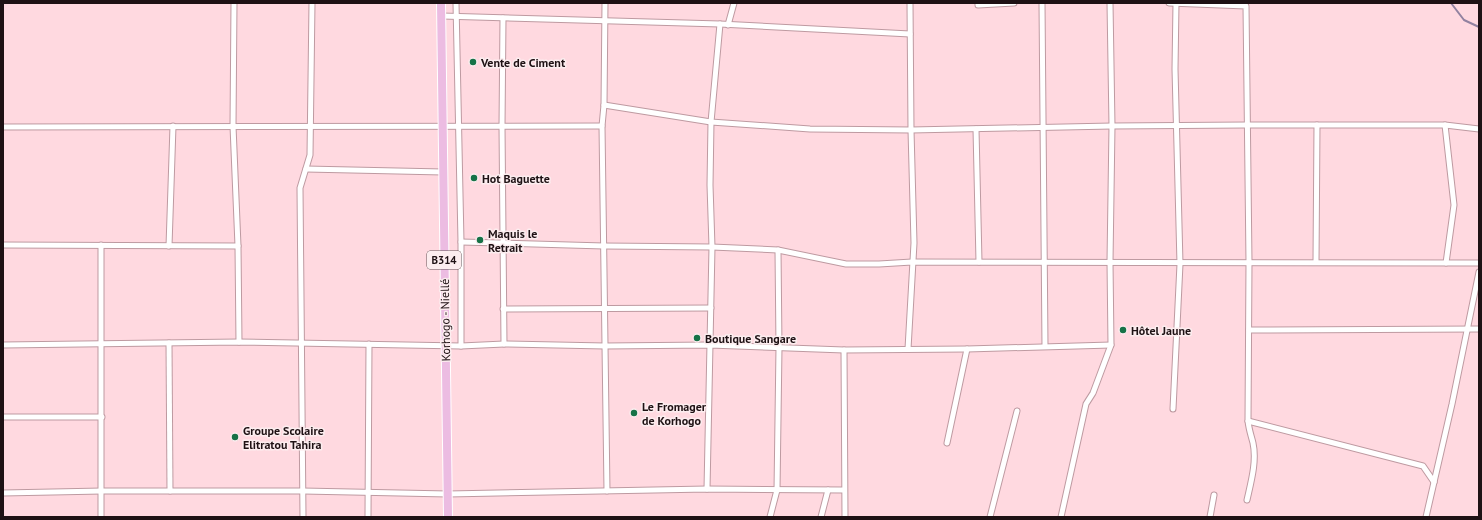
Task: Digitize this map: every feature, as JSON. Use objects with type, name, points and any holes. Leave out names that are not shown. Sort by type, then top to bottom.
[{"type":"main road","name":"Korhogo - Niellé","points":[[441,3],[448,517]]},
{"type":"street","points":[[234,3],[233,126],[238,246],[239,342]]},
{"type":"street","points":[[302,517],[300,188],[310,155],[312,3]]},
{"type":"street","points":[[456,3],[461,242],[461,346]]},
{"type":"street","points":[[605,3],[604,105],[602,126],[607,491]]},
{"type":"street","points":[[728,25],[734,3]]},
{"type":"street","points":[[908,349],[914,243],[910,3]]},
{"type":"street","points":[[978,3],[978,5],[1014,3]]},
{"type":"street","points":[[1042,3],[1045,262],[1044,346]]},
{"type":"street","points":[[1061,517],[1086,404],[1093,393],[1111,345],[1110,262],[1112,126],[1110,3]]},
{"type":"street","points":[[1169,3],[1246,6],[1246,124],[1249,262],[1248,421],[1249,432],[1253,443],[1254,464],[1247,500]]},
{"type":"street","points":[[1173,409],[1180,264],[1175,69],[1176,3]]},
{"type":"street","points":[[442,16],[456,18],[605,20],[720,24],[910,34]]},
{"type":"street","points":[[503,18],[502,243],[504,344]]},
{"type":"street","points":[[707,490],[712,247],[710,185],[711,122],[720,24]]},
{"type":"street","points":[[604,105],[711,122],[810,129],[911,130],[1246,124],[1445,125],[1479,129]]},
{"type":"street","points":[[3,127],[310,127],[442,125],[602,126]]},
{"type":"street","points":[[1316,262],[1318,125]]},
{"type":"street","points":[[1445,125],[1454,205],[1446,263]]},
{"type":"street","points":[[169,246],[173,126]]},
{"type":"street","points":[[976,128],[979,262]]},
{"type":"street","points":[[306,169],[443,172]]},
{"type":"street","points":[[461,242],[712,247],[778,250],[846,264],[912,262],[1110,262],[1180,264],[1249,262],[1479,263]]},
{"type":"street","points":[[3,244],[238,246]]},
{"type":"street","points":[[101,245],[101,517]]},
{"type":"street","points":[[770,517],[777,490],[779,347],[778,250]]},
{"type":"street","points":[[1426,517],[1452,404],[1479,272]]},
{"type":"street","points":[[503,309],[711,308]]},
{"type":"street","points":[[1249,330],[1479,329]]},
{"type":"street","points":[[3,345],[239,342],[301,344],[445,344],[461,346],[504,344],[605,346],[710,345],[844,350],[967,349],[1111,345]]},
{"type":"street","points":[[169,343],[170,491]]},
{"type":"street","points":[[368,517],[369,344]]},
{"type":"street","points":[[947,443],[967,349]]},
{"type":"street","points":[[844,350],[845,517]]},
{"type":"street","points":[[990,517],[1017,411]]},
{"type":"street","points":[[3,417],[102,416]]},
{"type":"street","points":[[1248,421],[1423,466],[1434,482]]},
{"type":"street","points":[[821,517],[828,490]]},
{"type":"street","points":[[3,493],[102,491],[303,491],[448,494],[607,491],[844,490]]},
{"type":"street","points":[[1210,517],[1214,495]]},
{"type":"waterway","points":[[1451,3],[1464,20],[1479,27]]},
{"type":"place","name":"Vente de Ciment","points":[[473,62]]},
{"type":"place","name":"Hot Baguette","points":[[474,178]]},
{"type":"place","name":"Maquis le Retrait","points":[[480,240]]},
{"type":"place","name":"Hôtel Jaune","points":[[1123,330]]},
{"type":"place","name":"Boutique Sangare","points":[[697,338]]},
{"type":"place","name":"Le Fromager de Korhogo","points":[[634,413]]},
{"type":"place","name":"Groupe Scolaire Elitratou Tahira","points":[[235,437]]}]
